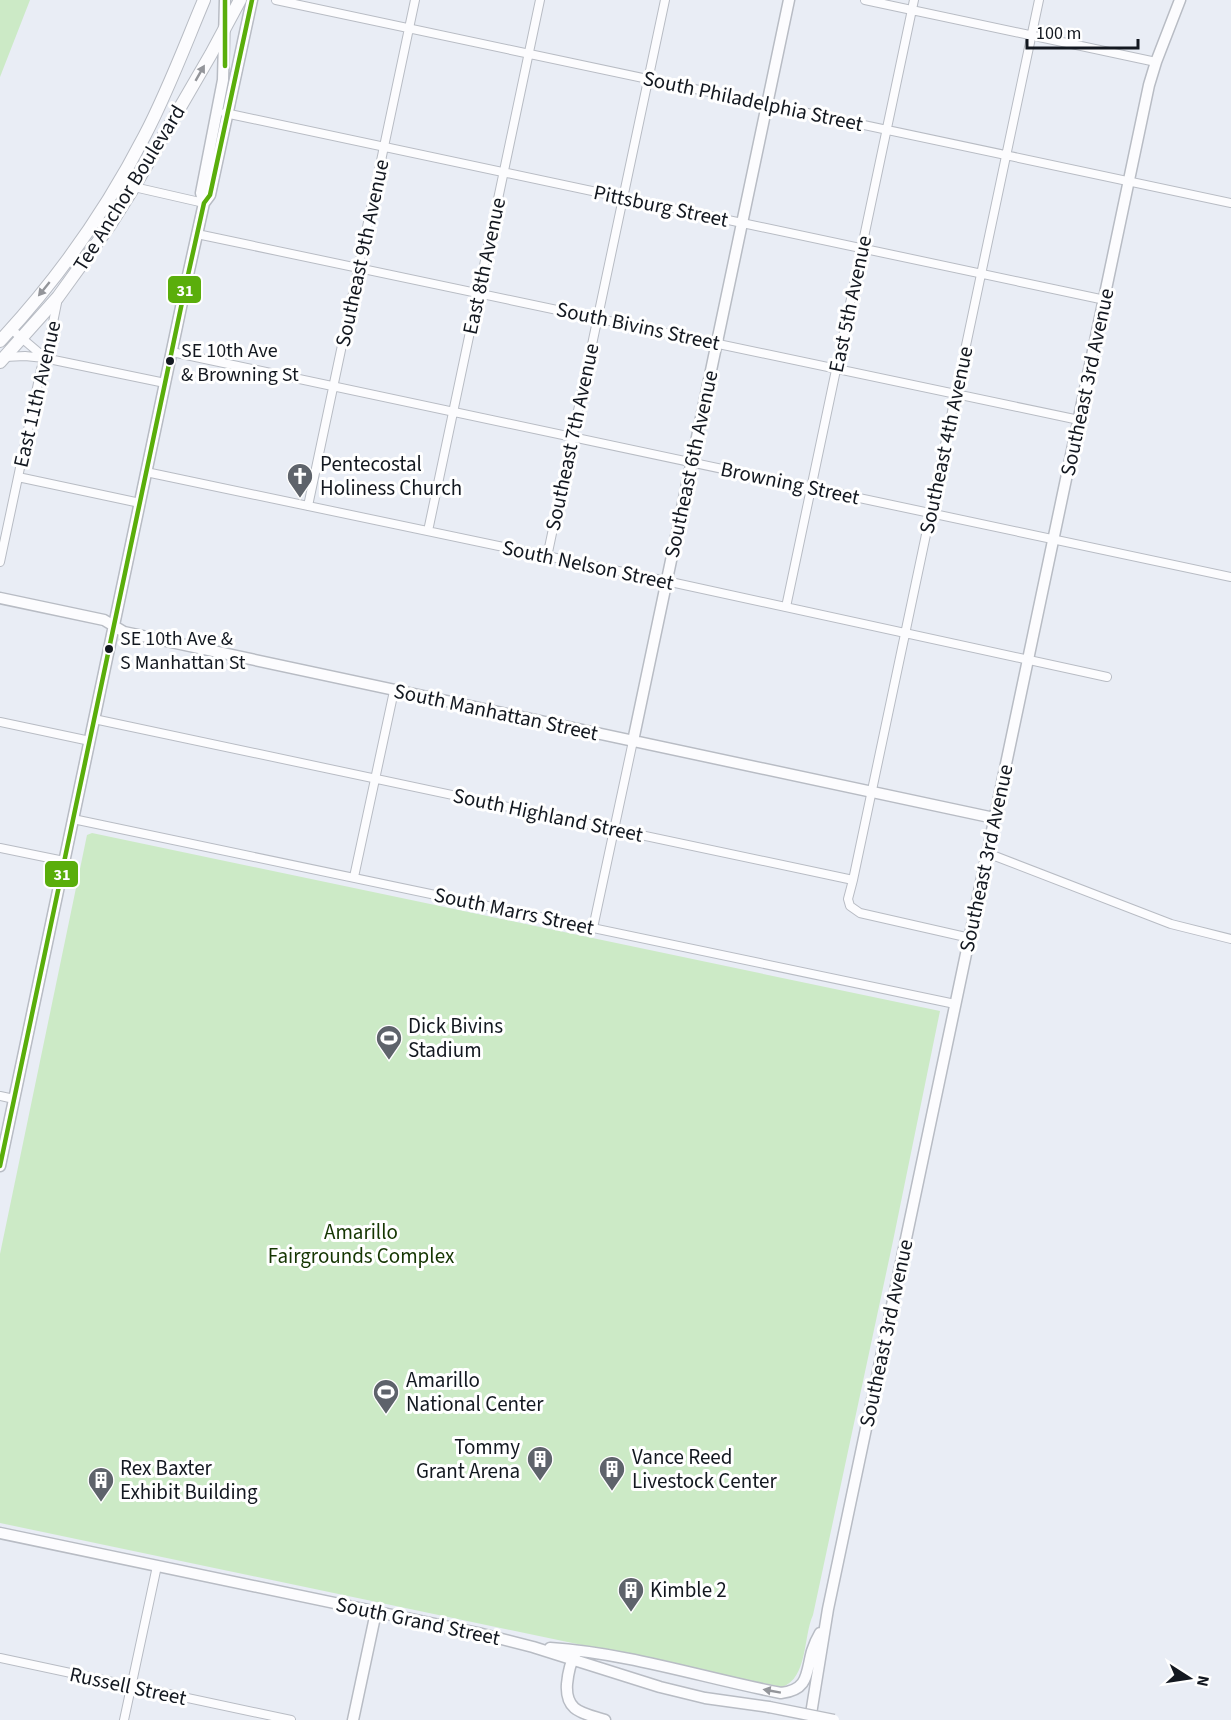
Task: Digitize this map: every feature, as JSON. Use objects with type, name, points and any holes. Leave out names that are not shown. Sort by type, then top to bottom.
[{"type":"main road","name":"Tee Anchor Boulevard","points":[[0,341],[66,260],[120,179],[162,100],[204,0]]},
{"type":"main road","points":[[222,113],[225,0]]},
{"type":"main road","name":"Tee Anchor Boulevard","points":[[3,360],[58,297],[110,225],[225,30],[240,0]]},
{"type":"main road","points":[[0,1166],[204,203],[201,193],[252,0]]},
{"type":"main road","name":"Southeast 6th Avenue","points":[[633,741],[789,0]]},
{"type":"main road","name":"Southeast 3rd Avenue","points":[[810,1720],[826,1622],[1149,85],[1180,0]]},
{"type":"main road","name":"South Manhattan Street","points":[[0,598],[104,620],[124,633],[994,818]]},
{"type":"main road","name":"South Grand Street","points":[[0,1533],[469,1631],[533,1647],[660,1687],[834,1720]]},
{"type":"main road","points":[[353,1720],[375,1612]]},
{"type":"main road","points":[[533,1647],[583,1650],[781,1693],[792,1692],[807,1677],[813,1649],[826,1622]]},
{"type":"main road","points":[[583,1650],[576,1654],[573,1660],[567,1697],[571,1706],[579,1712],[605,1720]]},
{"type":"street","name":"South Philadelphia Street","points":[[276,0],[1231,203]]},
{"type":"street","name":"Southeast 9th Avenue","points":[[308,506],[415,0]]},
{"type":"street","name":"East 8th Avenue","points":[[428,531],[540,0]]},
{"type":"street","name":"Southeast 7th Avenue","points":[[547,556],[665,0]]},
{"type":"street","points":[[865,0],[1156,62]]},
{"type":"street","name":"East 5th Avenue","points":[[786,607],[914,0]]},
{"type":"street","name":"Southeast 4th Avenue","points":[[853,880],[1039,0]]},
{"type":"street","name":"Pittsburg Street","points":[[222,113],[1105,300]]},
{"type":"street","points":[[120,179],[134,187],[204,203]]},
{"type":"street","name":"South Bivins Street","points":[[197,234],[1079,420]]},
{"type":"street","name":"East 11th Avenue","points":[[0,562],[58,297]]},
{"type":"street","points":[[11,329],[44,358]]},
{"type":"street","name":"Browning Street","points":[[172,352],[1231,577]]},
{"type":"street","points":[[3,360],[25,356],[44,358],[165,383]]},
{"type":"street","name":"South Nelson Street","points":[[146,472],[1107,676]]},
{"type":"street","points":[[18,477],[140,503]]},
{"type":"street","points":[[354,877],[394,691]]},
{"type":"street","name":"South Highland Street","points":[[94,719],[853,880]]},
{"type":"street","points":[[0,722],[90,741]]},
{"type":"street","name":"Southeast 6th Avenue","points":[[593,928],[633,741]]},
{"type":"street","name":"South Marrs Street","points":[[74,819],[955,1004]]},
{"type":"street","points":[[0,848],[64,861]]},
{"type":"street","points":[[987,853],[1171,924],[1231,939]]},
{"type":"street","points":[[853,880],[848,899],[850,906],[860,913],[970,938]]},
{"type":"street","points":[[0,1096],[14,1099]]},
{"type":"street","points":[[124,1720],[157,1566]]},
{"type":"street","name":"Russell Street","points":[[0,1659],[291,1720]]},
{"type":"green space","points":[[0,0],[30,0],[0,77]]},
{"type":"green space","name":"Amarillo Fairgrounds Complex","points":[[92,833],[940,1011],[804,1656],[801,1666],[790,1682],[782,1687],[0,1523],[0,1254],[87,835]]},
{"type":"transit line","name":"31","points":[[225,0],[225,66]]},
{"type":"transit line","name":"31","points":[[0,1166],[184,293],[204,203],[210,195],[252,0]]},
{"type":"place","name":"SE 10th Ave & Browning St","points":[[170,361]]},
{"type":"place","name":"Pentecostal Holiness Church","points":[[300,499]]},
{"type":"place","name":"SE 10th Ave & S Manhattan St","points":[[109,649]]},
{"type":"place","name":"Dick Bivins Stadium","points":[[389,1061]]},
{"type":"place","name":"Amarillo National Center","points":[[386,1415]]},
{"type":"place","name":"Tommy Grant Arena","points":[[540,1482]]},
{"type":"place","name":"Vance Reed Livestock Center","points":[[612,1492]]},
{"type":"place","name":"Rex Baxter Exhibit Building","points":[[101,1503]]},
{"type":"place","name":"Kimble 2","points":[[631,1613]]}]
